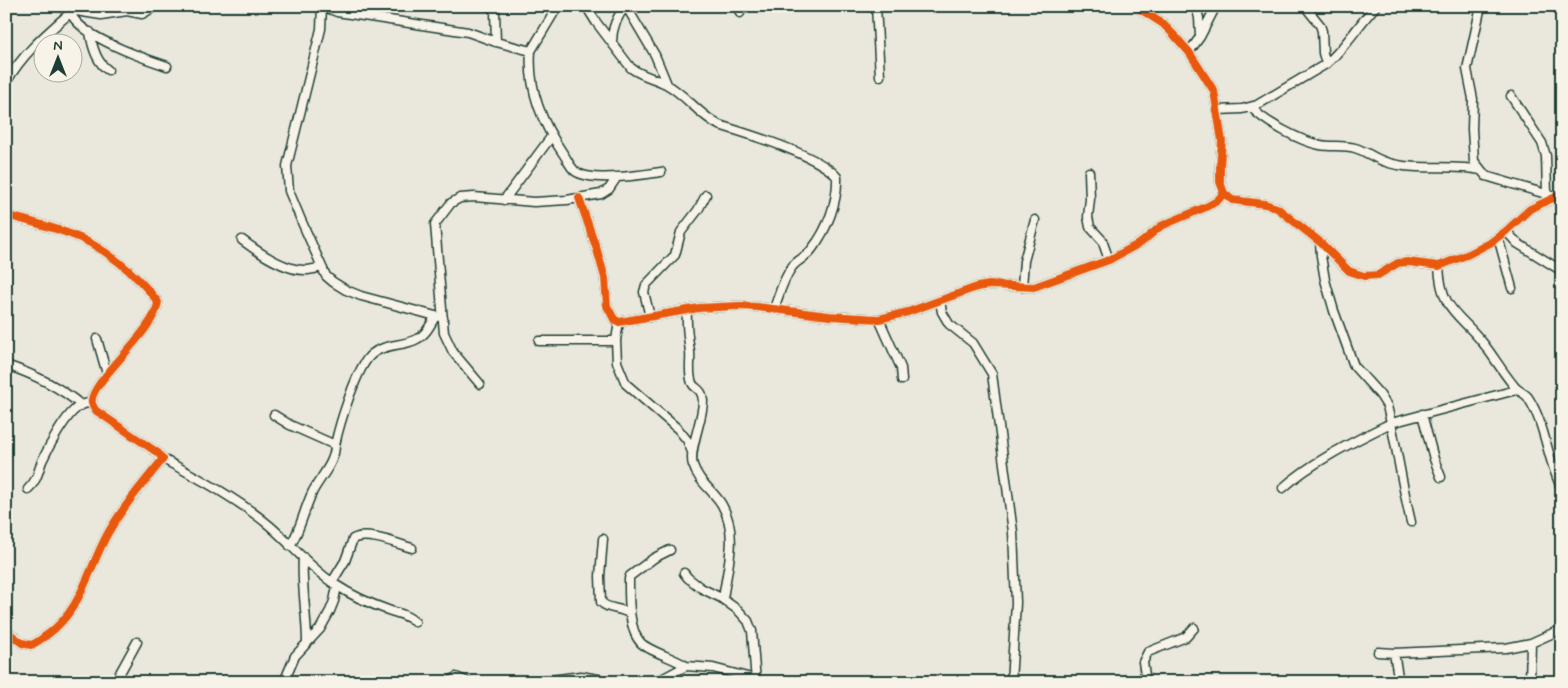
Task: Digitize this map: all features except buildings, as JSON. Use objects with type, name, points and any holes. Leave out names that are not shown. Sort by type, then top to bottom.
[{"type":"street","points":[[70,10],[101,15],[127,11],[142,14],[156,6]]},
{"type":"street","points":[[439,318],[361,296],[333,282],[326,276],[289,191],[287,166],[321,29],[322,6],[337,12],[468,32],[531,51]]},
{"type":"street","points":[[490,6],[496,12],[496,42]]},
{"type":"street","points":[[558,6],[531,51],[530,66],[537,104],[551,137],[575,171],[588,176],[617,177],[661,172]]},
{"type":"street","points":[[586,6],[631,68],[638,74],[667,84],[709,120],[798,152],[814,160],[837,178],[830,217],[812,251],[793,265],[786,276],[774,309]]},
{"type":"street","points":[[612,42],[614,24],[620,12],[626,6],[655,55],[667,84]]},
{"type":"street","points":[[876,6],[880,76]]},
{"type":"street","points":[[1196,6],[1200,37]]},
{"type":"street","points":[[1189,52],[1200,37],[1216,6]]},
{"type":"street","points":[[1307,6],[1322,31],[1323,53],[1326,64]]},
{"type":"street","points":[[1217,110],[1257,105],[1326,64],[1335,57],[1366,16],[1376,6]]},
{"type":"street","points":[[1481,6],[1467,69],[1474,99],[1472,129],[1474,161],[1486,176],[1547,194],[1559,195]]},
{"type":"street","points":[[1140,7],[1163,24],[1189,52],[1214,91],[1222,141],[1220,182],[1224,193],[1232,200],[1265,204],[1277,208],[1320,242],[1349,271],[1364,276],[1378,275],[1398,263],[1408,262],[1439,266],[1469,254],[1498,237],[1506,232],[1530,209],[1559,195]]},
{"type":"street","points":[[70,10],[77,24],[90,32],[126,51],[167,66]]},
{"type":"street","points":[[6,83],[23,57],[70,10]]},
{"type":"street","points":[[90,32],[96,54],[108,70]]},
{"type":"street","points":[[1511,96],[1542,143],[1546,156],[1547,194]]},
{"type":"street","points":[[1251,106],[1262,118],[1269,122],[1318,144],[1355,148],[1365,151],[1384,162],[1406,166],[1480,170]]},
{"type":"street","points":[[504,200],[551,137]]},
{"type":"street","points":[[1089,172],[1090,199],[1088,217],[1090,227],[1102,240],[1109,260]]},
{"type":"street","points":[[480,384],[447,343],[439,318],[435,224],[451,203],[460,198],[534,202],[579,198],[601,194],[609,189],[617,177]]},
{"type":"street","points":[[579,198],[605,278],[607,306],[614,319],[619,322],[687,310],[738,306],[839,317],[879,319],[908,312],[940,301],[958,292],[989,285],[1034,287],[1109,260],[1142,242],[1161,226],[1206,207],[1224,193]]},
{"type":"street","points":[[650,317],[644,292],[646,285],[675,255],[681,232],[698,210],[706,195]]},
{"type":"street","points":[[6,215],[85,240],[126,267],[158,302],[151,320],[128,351],[107,374],[92,397],[91,403],[95,410],[163,458],[239,503],[271,527],[334,584],[390,611],[402,613],[415,622]]},
{"type":"street","points":[[1022,287],[1024,261],[1035,220]]},
{"type":"street","points":[[1506,232],[1517,243],[1562,271]]},
{"type":"street","points":[[1498,237],[1512,288]]},
{"type":"street","points":[[242,240],[256,251],[294,269],[307,270],[322,267]]},
{"type":"street","points":[[1320,242],[1325,280],[1354,366],[1380,395],[1387,406],[1401,466],[1402,486],[1411,522]]},
{"type":"street","points":[[1439,266],[1443,295],[1450,309],[1483,343],[1516,390],[1528,397],[1540,421],[1562,489]]},
{"type":"street","points":[[940,301],[942,312],[949,324],[973,343],[992,374],[1013,532],[1016,603],[1011,682]]},
{"type":"street","points":[[687,310],[687,337],[691,377],[694,386],[701,392],[703,400],[700,424],[692,452],[692,464],[703,484],[722,504],[731,534],[731,551],[723,599]]},
{"type":"street","points":[[290,546],[297,535],[313,491],[332,459],[346,406],[363,364],[372,354],[380,349],[416,340],[439,318]]},
{"type":"street","points":[[879,319],[901,368],[902,380]]},
{"type":"street","points":[[619,322],[616,340],[618,362],[626,384],[678,429],[687,440],[692,452]]},
{"type":"street","points":[[97,339],[107,374]]},
{"type":"street","points":[[539,341],[616,340]]},
{"type":"street","points":[[6,366],[32,375],[72,397],[81,405]]},
{"type":"street","points":[[1283,488],[1295,477],[1322,460],[1391,423],[1516,390]]},
{"type":"street","points":[[28,489],[38,476],[52,442],[75,409],[81,405],[91,403]]},
{"type":"street","points":[[1422,414],[1434,459],[1441,477]]},
{"type":"street","points":[[274,415],[290,425],[335,445]]},
{"type":"street","points":[[6,631],[22,643],[31,645],[54,629],[74,607],[83,590],[96,556],[109,532],[139,488],[163,458]]},
{"type":"street","points":[[284,682],[295,656],[320,629],[330,612],[334,601],[334,584],[353,538],[362,536],[383,539],[412,548]]},
{"type":"street","points":[[603,539],[600,576],[601,602],[606,606],[619,608],[630,614]]},
{"type":"street","points":[[670,550],[654,558],[630,576],[629,579],[630,614],[641,643],[686,666],[713,668],[755,680],[752,631],[748,621],[738,610],[723,599],[701,588],[684,573]]},
{"type":"street","points":[[303,557],[307,643]]},
{"type":"street","points":[[1146,682],[1143,662],[1148,652],[1186,637],[1194,628]]},
{"type":"street","points":[[1378,652],[1506,648],[1531,643],[1562,629]]},
{"type":"street","points":[[115,682],[137,642]]},
{"type":"street","points":[[1530,682],[1531,643]]},
{"type":"street","points":[[1394,653],[1399,682]]},
{"type":"street","points":[[656,682],[686,666]]},
{"type":"street","points":[[536,682],[581,676],[614,682]]},
{"type":"street","points":[[450,682],[456,677],[468,682]]},
{"type":"cycle path","points":[[1135,6],[1163,24],[1174,35],[1189,52],[1214,91],[1222,141],[1220,182],[1224,193],[1232,200],[1265,204],[1277,208],[1320,242],[1349,271],[1364,276],[1378,275],[1398,263],[1408,262],[1439,266],[1490,243],[1530,209],[1562,194]]},
{"type":"cycle path","points":[[579,198],[605,278],[607,306],[614,319],[619,322],[699,308],[738,306],[829,316],[879,319],[908,312],[977,287],[989,285],[1034,287],[1109,260],[1142,242],[1161,226],[1217,201],[1224,193]]},
{"type":"cycle path","points":[[6,215],[62,231],[94,245],[129,271],[150,291],[158,302],[154,314],[146,327],[100,383],[93,394],[92,403],[95,410],[158,453],[163,459],[114,523],[76,601],[59,625],[31,645],[22,643],[6,631]]}]
